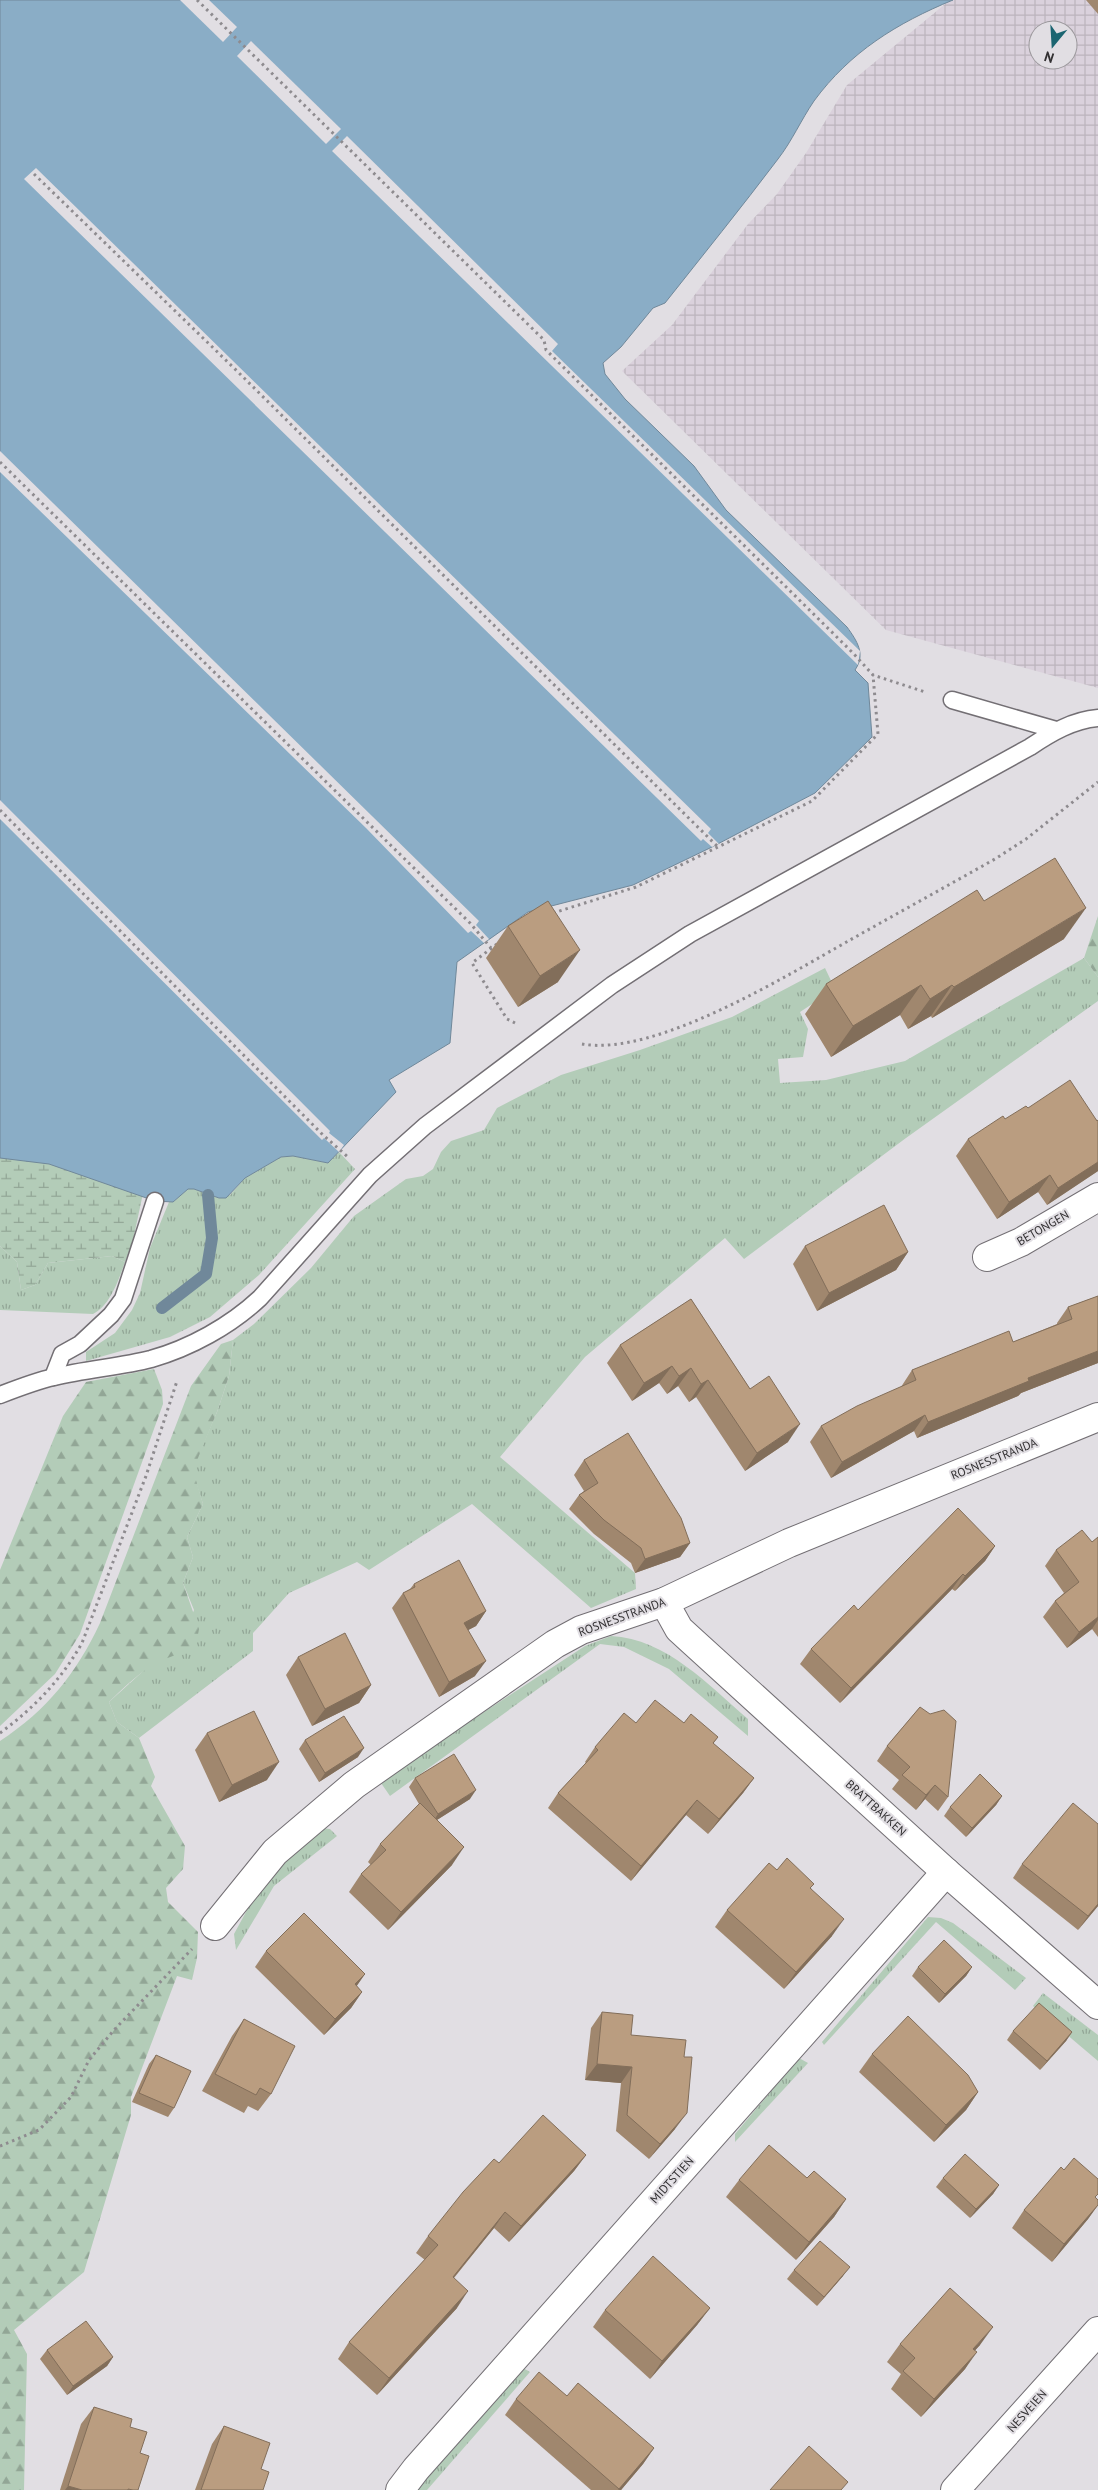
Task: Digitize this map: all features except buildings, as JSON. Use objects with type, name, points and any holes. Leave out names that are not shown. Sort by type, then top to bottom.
[{"type":"street","name":"BETONGEN","points":[[987,1257],[1021,1242],[1098,1197]]},
{"type":"street","name":"ROSNESSTRANDA","points":[[215,1926],[275,1852],[354,1785],[555,1644],[581,1630],[664,1602],[789,1543],[1098,1417]]},
{"type":"street","name":"BRATTBAKKEN","points":[[664,1602],[679,1629],[685,1635],[946,1872],[1098,2005]]},
{"type":"street","name":"MIDTSTIEN","points":[[400,2490],[435,2447],[946,1872]]},
{"type":"street","name":"NESVEIEN","points":[[955,2490],[1098,2331]]},
{"type":"lane","points":[[952,700],[1056,730]]},
{"type":"lane","points":[[0,1395],[53,1377],[151,1359],[182,1348],[245,1312],[370,1175],[425,1126],[612,985],[690,934],[1030,747],[1056,730],[1089,718],[1098,718]]},
{"type":"lane","points":[[53,1377],[62,1354],[80,1344],[111,1315],[123,1299],[155,1201]]},
{"type":"path","points":[[197,0],[544,340],[546,350],[853,653],[873,676],[952,700]]},
{"type":"path","points":[[34,174],[266,399],[719,848]]},
{"type":"path","points":[[0,462],[287,741],[470,923],[491,948]]},
{"type":"path","points":[[546,915],[636,887],[812,801],[878,734],[873,676]]},
{"type":"path","points":[[543,1037],[596,1046],[627,1043],[683,1025],[753,995],[995,859],[1026,839],[1098,782]]},
{"type":"path","points":[[0,810],[323,1135],[370,1175]]},
{"type":"path","points":[[499,943],[472,963],[507,1019]]},
{"type":"path","points":[[0,1733],[37,1704],[71,1663],[82,1643],[101,1598],[169,1412],[176,1388],[182,1348]]},
{"type":"path","points":[[0,2146],[39,2130],[71,2097],[89,2060],[114,2030],[215,1926]]},
{"type":"shaded area","points":[[950,0],[1098,0],[1098,688],[886,630],[622,371],[672,325],[748,224],[777,194],[806,153],[847,85]]},
{"type":"green space","points":[[1098,916],[1098,977],[1084,958]]},
{"type":"green space","points":[[1084,958],[1098,977],[1098,1001],[906,1138],[744,1259],[725,1238],[585,1357],[500,1457],[635,1573],[636,1589],[591,1608],[472,1504],[369,1570],[357,1562],[289,1593],[253,1633],[253,1651],[139,1738],[117,1722],[109,1702],[151,1664],[177,1653],[194,1610],[183,1583],[193,1557],[187,1537],[203,1504],[192,1470],[217,1412],[229,1376],[233,1340],[254,1324],[311,1268],[354,1216],[406,1179],[423,1176],[433,1169],[441,1152],[451,1141],[484,1130],[497,1108],[561,1075],[640,1050],[732,1017],[825,968],[835,989],[800,1012],[808,1029],[803,1057],[778,1059],[780,1083],[826,1080],[905,1061]]},
{"type":"green space","points":[[0,985],[155,1174],[142,1198],[132,1245],[125,1262],[112,1256],[48,1263],[35,1285],[21,1290],[17,1262],[0,1246]]},
{"type":"green space","points":[[339,1152],[355,1169],[259,1275],[210,1317],[170,1337],[86,1361],[86,1352],[115,1333],[132,1310],[140,1293],[150,1248],[169,1202],[173,1202],[188,1189],[194,1189],[219,1198],[230,1195],[245,1178],[281,1157],[293,1156],[328,1163]]},
{"type":"green space","points":[[0,1246],[17,1262],[21,1290],[35,1285],[48,1263],[112,1256],[125,1262],[109,1299],[93,1314],[0,1310]]},
{"type":"green space","points":[[233,1340],[229,1376],[217,1412],[193,1470],[203,1504],[187,1537],[193,1557],[183,1583],[199,1629],[195,1651],[169,1657],[158,1662],[128,1684],[109,1702],[117,1722],[139,1738],[155,1777],[151,1786],[185,1846],[183,1869],[166,1888],[168,1902],[198,1932],[197,1958],[192,1980],[177,1976],[131,2097],[131,2115],[84,2272],[14,2330],[27,2354],[24,2490],[0,2490],[0,1741],[32,1717],[59,1690],[81,1659],[100,1623],[191,1386],[221,1344]]},
{"type":"green space","points":[[154,1369],[162,1390],[163,1404],[80,1634],[55,1674],[0,1726],[0,1570],[63,1416],[86,1382]]},
{"type":"green space","points":[[611,1636],[631,1639],[650,1645],[686,1666],[748,1719],[748,1736],[669,1669],[624,1647],[600,1644],[390,1796],[381,1783],[403,1765],[585,1646]]},
{"type":"green space","points":[[321,1828],[330,1829],[337,1836],[274,1886],[236,1950],[234,1934],[259,1888],[274,1870]]},
{"type":"green space","points":[[928,1917],[941,1918],[953,1923],[1026,1978],[1015,1990],[936,1922],[824,2045],[822,2042]]},
{"type":"green space","points":[[1043,1993],[1098,2035],[1098,2061],[1033,2006]]},
{"type":"green space","points":[[799,2058],[808,2063],[735,2142],[735,2134]]},
{"type":"green space","points":[[523,2368],[530,2372],[427,2490],[416,2490],[457,2440]]},
{"type":"water","points":[[0,0],[953,0],[894,29],[843,68],[814,101],[778,159],[665,303],[653,308],[621,347],[603,363],[605,374],[625,399],[694,466],[726,510],[847,627],[857,643],[860,653],[855,670],[868,683],[872,737],[815,793],[712,847],[633,885],[528,912],[457,962],[450,1043],[389,1080],[396,1092],[328,1163],[293,1156],[281,1157],[245,1178],[226,1198],[219,1198],[194,1189],[188,1189],[173,1202],[155,1201],[49,1164],[0,1158]]},
{"type":"pier","points":[[180,0],[209,0],[237,27],[223,42]]},
{"type":"pier","points":[[251,41],[341,129],[326,144],[237,56]]},
{"type":"pier","points":[[347,136],[558,344],[552,351],[860,651],[858,665],[332,151]]},
{"type":"pier","points":[[36,168],[711,829],[708,833],[719,844],[712,847],[703,839],[701,841],[24,179]]},
{"type":"pier","points":[[0,451],[479,921],[476,925],[489,939],[484,943],[471,931],[468,933],[366,828],[0,472]]},
{"type":"pier","points":[[0,800],[330,1131],[329,1133],[344,1145],[339,1152],[324,1138],[322,1140],[0,819]]},
{"type":"waterway","points":[[162,1308],[206,1274],[212,1238],[208,1195]]}]
